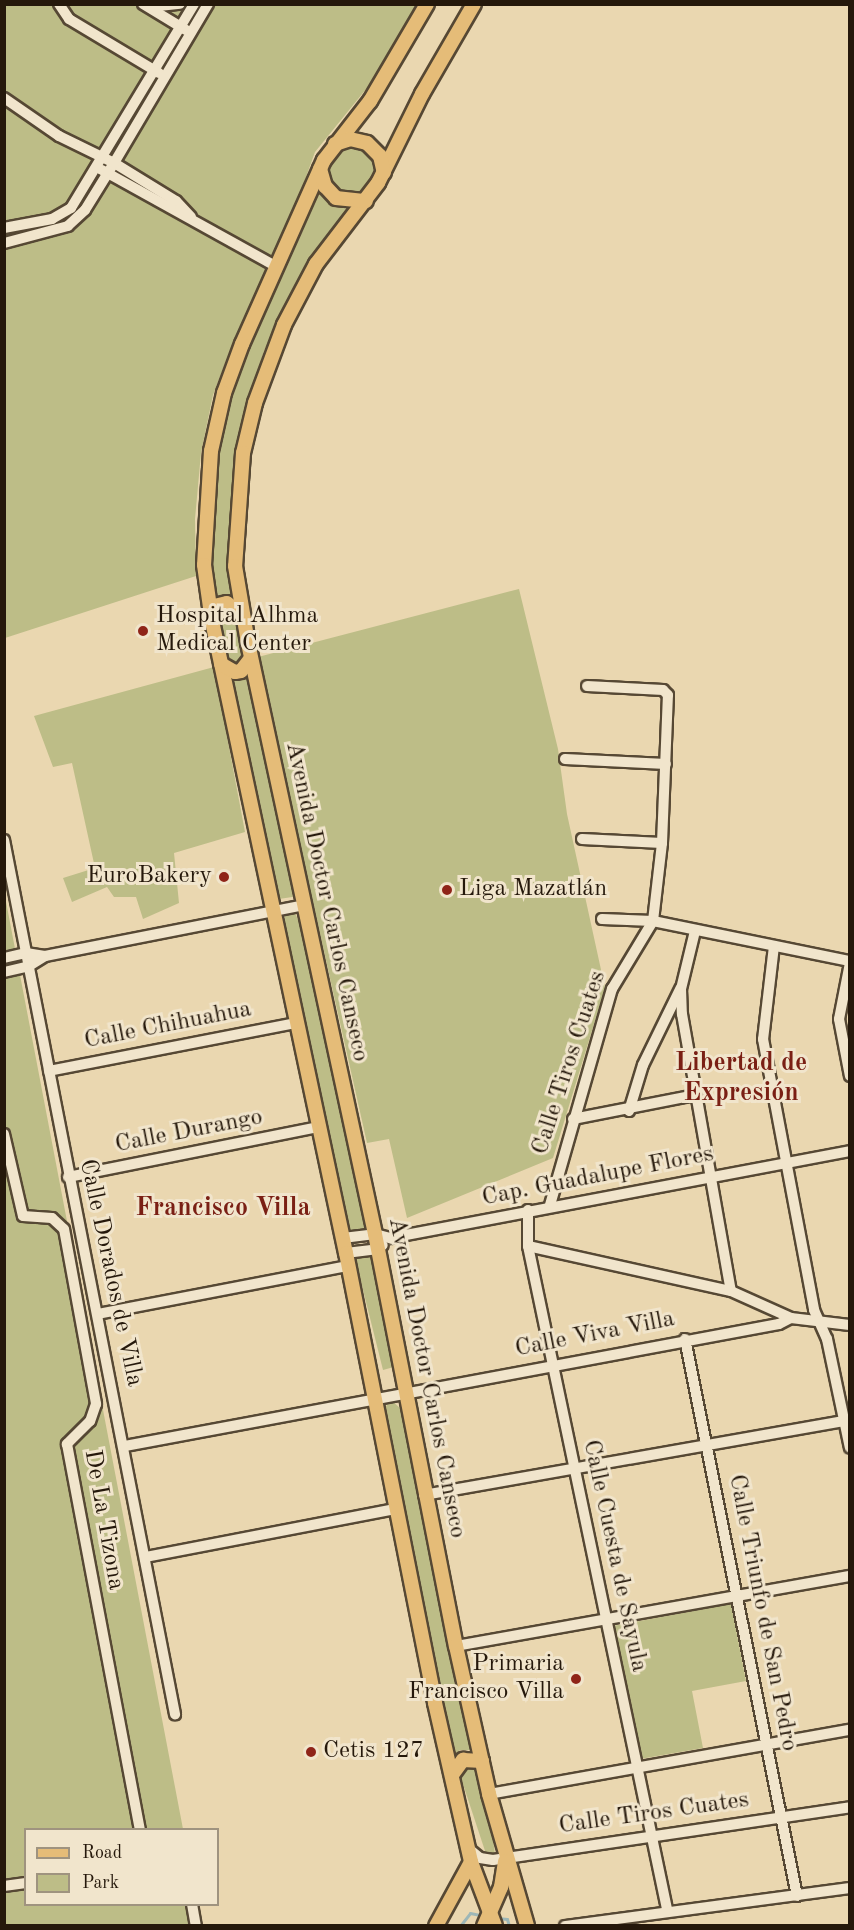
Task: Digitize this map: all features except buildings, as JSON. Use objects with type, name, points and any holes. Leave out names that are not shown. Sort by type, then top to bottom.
[{"type":"main road","points":[[427,4],[370,101],[334,145],[320,169],[232,371],[211,451],[203,537],[210,607],[221,664],[295,1023],[343,1238],[395,1509],[470,1856],[491,1921]]},
{"type":"main road","name":"Avenida Doctor Carlos Canseco","points":[[474,4],[422,94],[384,173],[366,201],[331,242],[300,292],[255,403],[243,453],[236,520],[237,588],[375,1234],[424,1495],[456,1646],[489,1794],[505,1856],[526,1922]]},
{"type":"main road","points":[[334,145],[350,139],[368,143],[380,156],[384,173]]},
{"type":"main road","points":[[320,169],[325,186],[336,198],[366,201]]},
{"type":"main road","points":[[210,607],[227,603],[242,615]]},
{"type":"main road","points":[[221,664],[241,671],[251,658]]},
{"type":"main road","points":[[452,1775],[463,1760],[482,1761]]},
{"type":"main road","points":[[436,1926],[470,1856]]},
{"type":"main road","points":[[491,1921],[505,1856]]},
{"type":"street","points":[[60,4],[69,19],[165,76]]},
{"type":"street","points":[[145,6],[180,4]]},
{"type":"street","points":[[4,228],[52,219],[71,208],[194,4]]},
{"type":"street","points":[[4,243],[57,231],[79,217],[108,174],[208,4]]},
{"type":"street","points":[[145,6],[191,33]]},
{"type":"street","points":[[4,98],[98,160],[114,164],[176,201],[191,217]]},
{"type":"street","points":[[98,160],[108,174],[172,211],[191,217],[277,267]]},
{"type":"street","points":[[71,208],[79,217]]},
{"type":"street","name":"Calle Tiros Cuates","points":[[550,1205],[612,989],[653,921],[662,843],[666,764],[666,692],[587,686]]},
{"type":"street","points":[[565,759],[666,764]]},
{"type":"street","points":[[582,839],[662,843]]},
{"type":"street","name":"Calle Dorados de Villa","points":[[4,840],[68,1177],[99,1314],[125,1446],[175,1714]]},
{"type":"street","points":[[4,958],[26,953],[45,956],[304,904]]},
{"type":"street","points":[[602,919],[653,921],[849,962],[839,1019],[849,1076]]},
{"type":"street","points":[[629,1111],[643,1065],[681,989],[695,931]]},
{"type":"street","points":[[774,946],[763,1039],[819,1321],[827,1339],[847,1421],[849,1448]]},
{"type":"street","points":[[4,972],[29,966],[45,956]]},
{"type":"street","points":[[681,989],[695,1095],[713,1176],[731,1292]]},
{"type":"street","name":"Calle Chihuahua","points":[[49,1071],[295,1023]]},
{"type":"street","points":[[573,1119],[629,1111],[695,1095]]},
{"type":"street","name":"Calle Durango","points":[[68,1177],[319,1127]]},
{"type":"street","name":"De La Tizona","points":[[4,1134],[23,1216],[31,1220],[52,1218],[64,1229],[96,1404],[90,1421],[67,1444],[140,1828]]},
{"type":"street","name":"Cap. Guadalupe Flores","points":[[375,1234],[390,1238],[550,1205],[849,1151]]},
{"type":"street","name":"Calle Cuesta de Sayula","points":[[528,1210],[528,1246],[667,1909]]},
{"type":"street","points":[[343,1238],[375,1234]]},
{"type":"street","points":[[99,1314],[347,1260],[378,1250],[390,1238]]},
{"type":"street","points":[[528,1246],[731,1292],[791,1318],[849,1325]]},
{"type":"street","name":"Calle Viva Villa","points":[[375,1398],[685,1339],[779,1324],[791,1318]]},
{"type":"street","name":"Calle Triunfo de San Pedro","points":[[685,1339],[797,1896]]},
{"type":"street","points":[[125,1446],[375,1398]]},
{"type":"street","points":[[424,1495],[847,1421]]},
{"type":"street","points":[[146,1557],[395,1509]]},
{"type":"street","points":[[456,1646],[849,1576]]},
{"type":"street","points":[[489,1794],[849,1730]]},
{"type":"street","name":"Calle Tiros Cuates","points":[[470,1856],[486,1861],[505,1856],[652,1837],[849,1807]]},
{"type":"street","points":[[4,1886],[24,1883]]},
{"type":"street","points":[[565,1926],[667,1909],[797,1896],[849,1888]]},
{"type":"street","points":[[192,1906],[196,1926]]},
{"type":"green space","points":[[4,5],[417,5],[371,83],[315,152],[288,227],[234,340],[213,395],[201,453],[195,519],[196,576],[5,638]]},
{"type":"green space","points":[[351,147],[367,154],[374,170],[367,186],[351,193],[335,186],[328,170],[335,154]]},
{"type":"green space","points":[[321,188],[333,203],[349,207],[291,295],[264,351],[248,402],[230,517],[230,575],[236,620],[299,896],[279,899],[226,673],[213,603],[209,541],[215,472],[237,372],[254,325],[299,239]]},
{"type":"green space","name":"Liga Mazatlán","points":[[519,589],[558,749],[567,814],[605,988],[553,1158],[407,1218],[389,1139],[367,1143],[258,657]]},
{"type":"green space","points":[[214,667],[245,832],[174,853],[179,903],[143,919],[136,897],[114,897],[107,887],[72,902],[63,878],[95,868],[72,763],[53,767],[34,716]]},
{"type":"green space","points":[[4,891],[183,1828],[24,1828],[24,1906],[197,1906],[201,1925],[5,1925]]},
{"type":"green space","points":[[293,909],[305,934],[371,1232],[349,1230],[286,932],[284,911]]},
{"type":"green space","points":[[374,1253],[401,1365],[383,1370],[354,1254]]},
{"type":"green space","points":[[391,1400],[401,1409],[473,1750],[460,1750],[454,1756],[384,1409]]},
{"type":"green space","points":[[731,1604],[746,1681],[692,1691],[703,1748],[640,1759],[613,1626]]},
{"type":"green space","points":[[463,1764],[474,1766],[491,1821],[495,1855],[487,1857],[459,1772]]},
{"type":"waterway","points":[[460,1926],[470,1913],[485,1916]]},
{"type":"waterway","points":[[498,1918],[507,1919],[509,1926]]},
{"type":"place","name":"Hospital Alhma Medical Center","points":[[143,631]]},
{"type":"place","name":"EuroBakery","points":[[224,877]]},
{"type":"place","name":"Liga Mazatlán","points":[[447,890]]},
{"type":"place","name":"Primaria Francisco Villa","points":[[576,1679]]},
{"type":"place","name":"Cetis 127","points":[[311,1752]]},
{"type":"district","name":"Libertad de Expresión","points":[[741,1079]]},
{"type":"district","name":"Francisco Villa","points":[[223,1209]]}]
